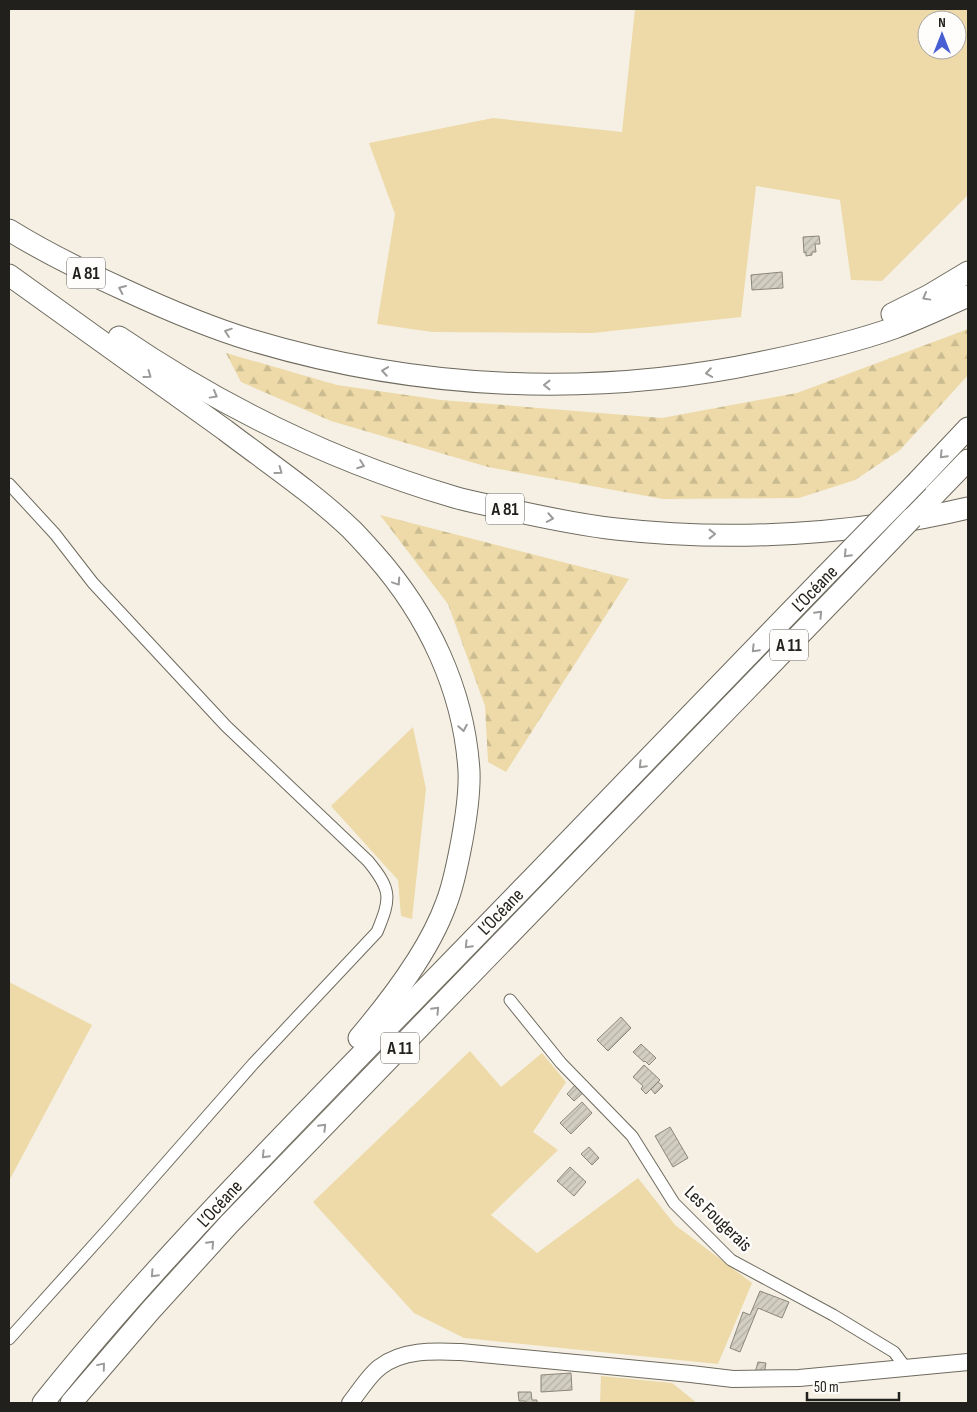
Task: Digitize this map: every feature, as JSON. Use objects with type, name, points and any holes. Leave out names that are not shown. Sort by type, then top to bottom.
[{"type":"highway","name":"A 81","points":[[9,230],[85,272],[166,309],[250,340],[366,368],[450,380],[496,384],[565,385],[646,381],[709,373],[838,346],[885,331],[968,296]]},
{"type":"highway","name":"A 81","points":[[9,263],[133,347],[210,394],[269,425],[342,458],[455,497],[537,516],[614,529],[680,534],[767,535],[840,530],[932,517],[968,508]]},
{"type":"highway","points":[[756,364],[788,347],[836,334],[888,316],[928,296],[968,272]]},
{"type":"highway","points":[[9,276],[294,481],[352,530],[391,574],[420,615],[439,650],[456,694],[469,772],[467,814],[459,858],[447,902],[435,930],[413,966],[381,1012],[337,1064],[322,1094]]},
{"type":"highway","name":"L’Océane","points":[[43,1403],[148,1280],[322,1094],[968,428]]},
{"type":"highway","name":"L’Océane","points":[[71,1403],[150,1311],[229,1224],[968,460]]},
{"type":"street","points":[[9,484],[55,534],[94,583],[226,726],[368,862],[381,877],[388,894],[384,914],[377,932],[253,1064],[108,1230],[9,1339]]},
{"type":"street","name":"Les Fougerais","points":[[510,1000],[561,1063],[632,1136],[674,1203],[731,1260],[833,1315],[894,1352],[906,1368]]},
{"type":"street","points":[[350,1403],[380,1367],[391,1360],[406,1355],[429,1351],[461,1352],[733,1379],[799,1378],[968,1362]]},
{"type":"green space","points":[[635,9],[968,9],[968,195],[882,281],[851,280],[840,200],[756,186],[741,317],[593,333],[432,332],[377,324],[395,214],[369,143],[493,118],[622,132]]},
{"type":"green space","points":[[968,329],[968,375],[900,450],[855,480],[799,498],[663,499],[488,467],[331,421],[241,382],[226,353],[337,385],[441,400],[662,418],[797,393]]},
{"type":"green space","points":[[380,515],[629,579],[506,772],[488,762],[485,706],[448,604]]},
{"type":"green space","points":[[413,727],[426,789],[412,919],[401,916],[398,880],[331,806]]},
{"type":"green space","points":[[9,982],[92,1025],[9,1181]]},
{"type":"green space","points":[[470,1051],[501,1087],[542,1053],[566,1082],[533,1132],[558,1150],[491,1215],[537,1253],[638,1178],[675,1225],[752,1283],[718,1364],[464,1338],[414,1313],[313,1202]]},
{"type":"green space","points":[[601,1376],[672,1383],[697,1403],[600,1403]]},
{"type":"building","points":[[819,236],[820,244],[815,244],[816,252],[806,256],[806,252],[804,253],[803,237]]},
{"type":"building","points":[[782,272],[783,288],[752,290],[751,275]]},
{"type":"building","points":[[621,1017],[631,1028],[608,1051],[597,1040]]},
{"type":"building","points":[[641,1044],[656,1058],[649,1065],[633,1052]]},
{"type":"building","points":[[644,1065],[660,1080],[646,1094],[641,1089],[643,1086],[633,1077]]},
{"type":"building","points":[[658,1082],[663,1086],[655,1094],[651,1089]]},
{"type":"building","points":[[576,1084],[584,1092],[574,1101],[567,1094]]},
{"type":"building","points":[[582,1102],[592,1113],[571,1134],[560,1123]]},
{"type":"building","points":[[670,1127],[688,1158],[673,1167],[655,1136]]},
{"type":"building","points":[[589,1147],[599,1158],[592,1165],[581,1154]]},
{"type":"building","points":[[570,1167],[586,1182],[574,1196],[557,1181]]},
{"type":"building","points":[[760,1291],[789,1302],[782,1318],[758,1308],[740,1352],[730,1348],[743,1312],[750,1315]]},
{"type":"building","points":[[758,1362],[766,1363],[764,1375],[755,1373]]},
{"type":"building","points":[[571,1373],[572,1390],[541,1392],[541,1375]]},
{"type":"building","points":[[518,1392],[531,1392],[532,1400],[537,1400],[537,1403],[519,1401]]}]
